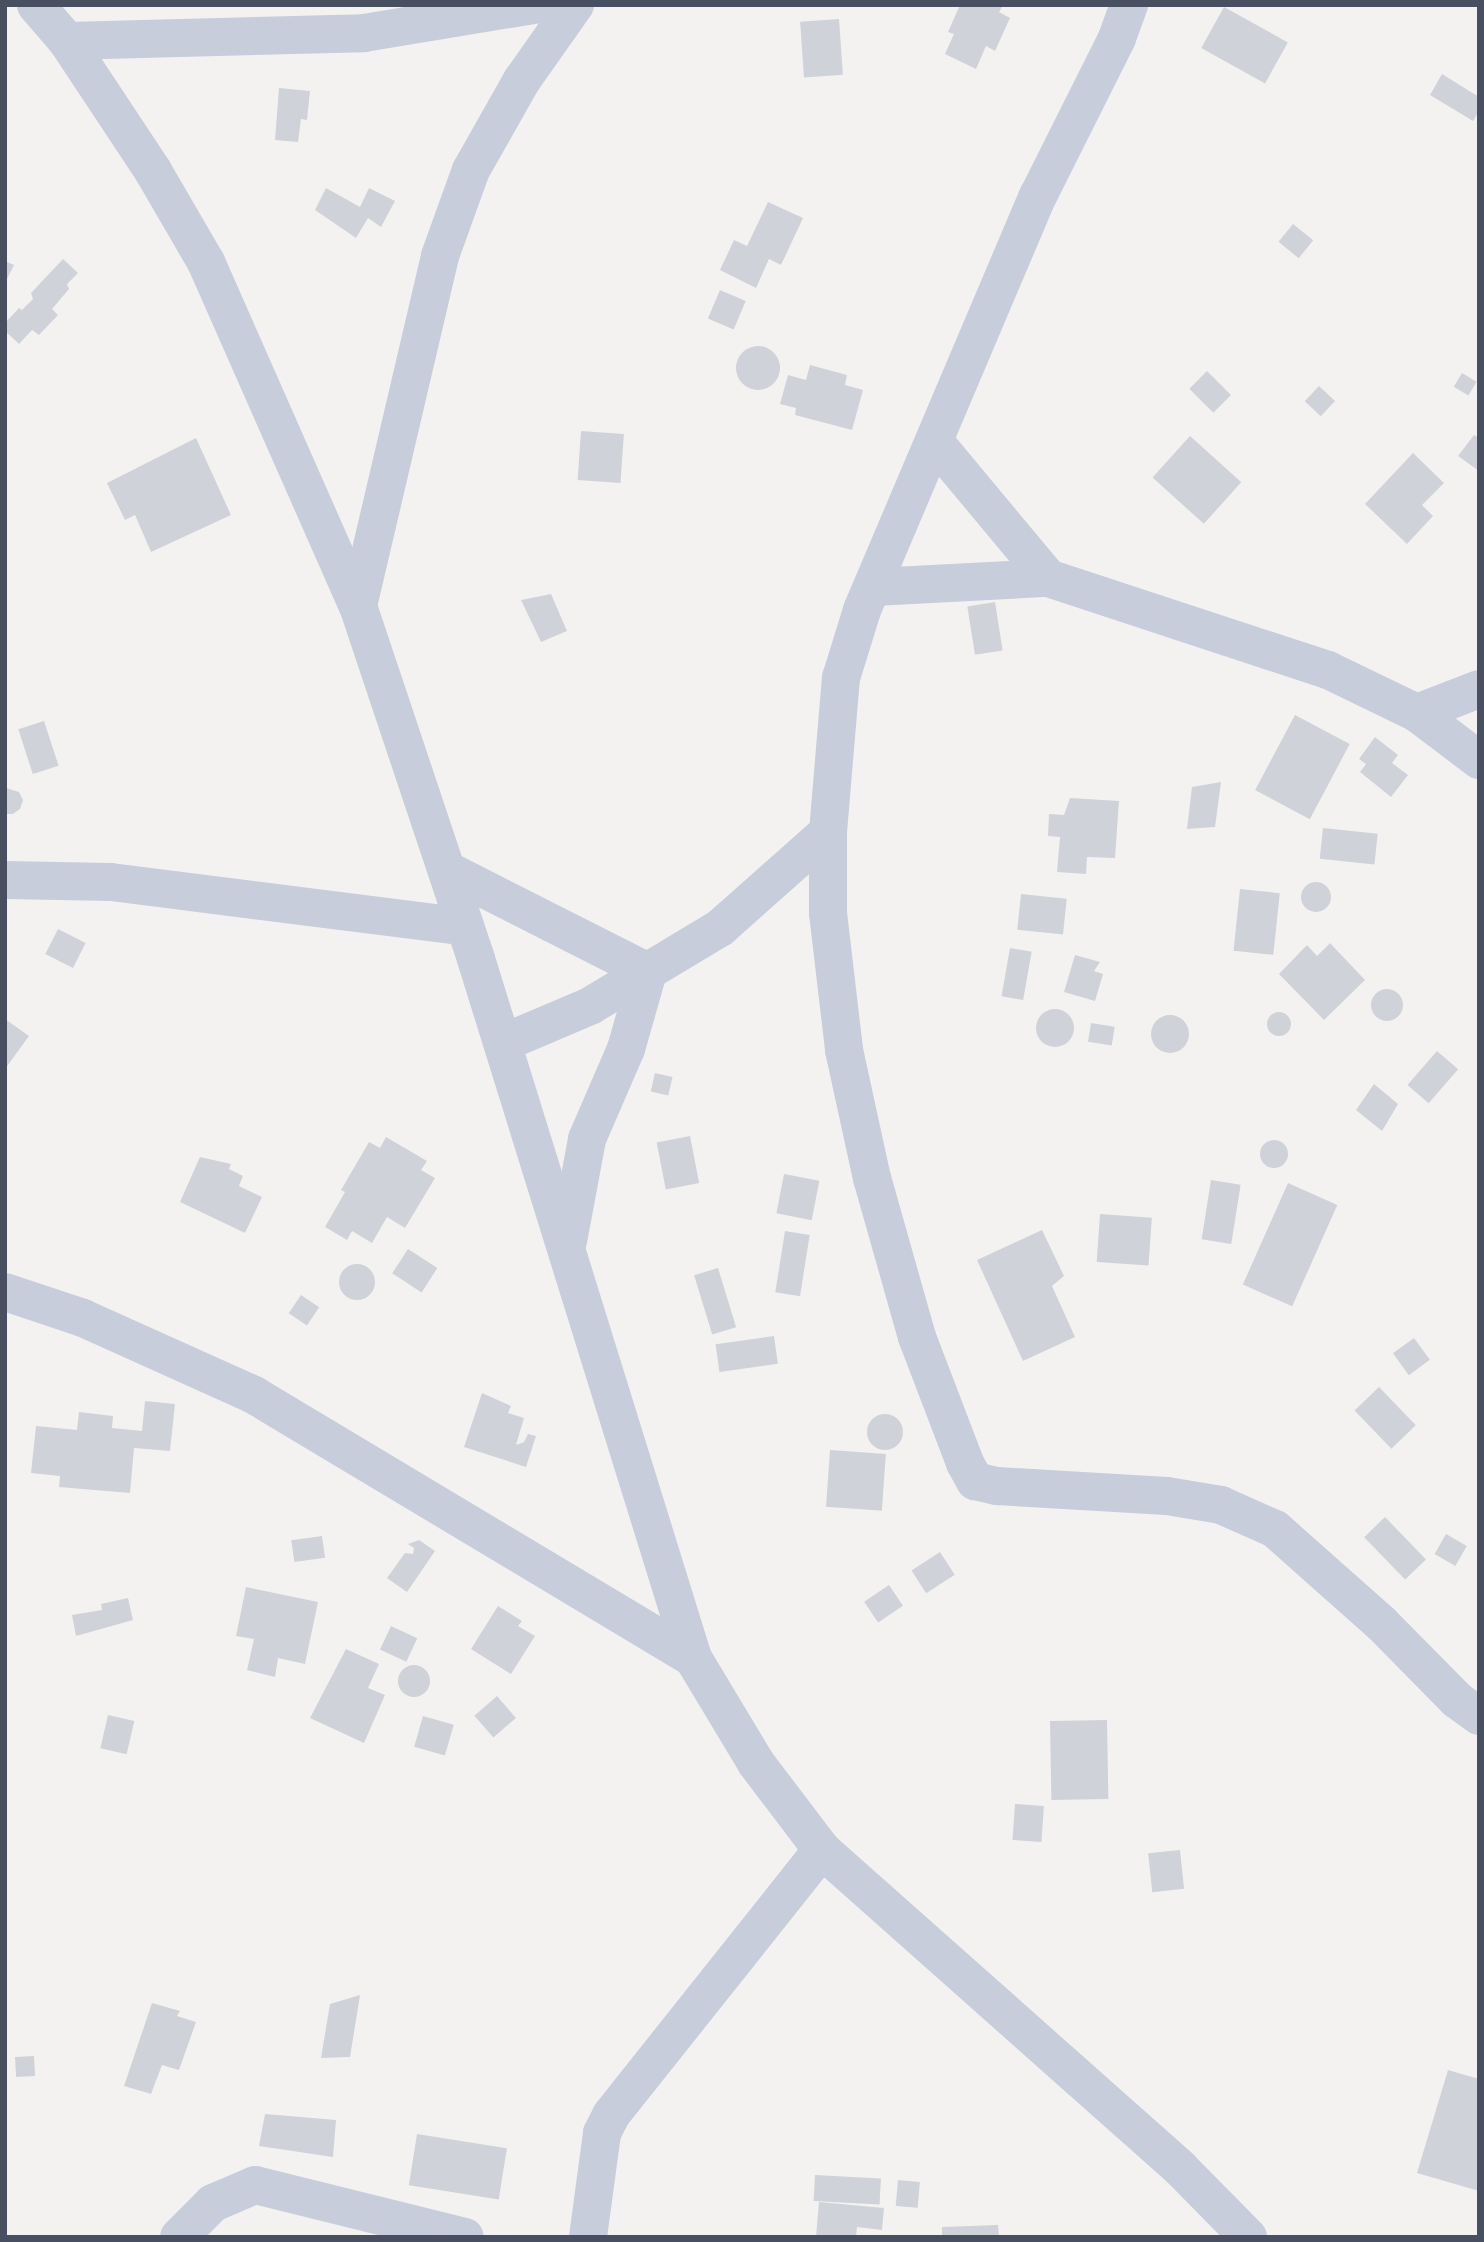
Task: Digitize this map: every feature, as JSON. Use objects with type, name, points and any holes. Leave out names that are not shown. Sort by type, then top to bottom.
[{"type":"street","points":[[36,5],[67,41],[153,171],[206,262],[358,606],[503,1043],[694,1658],[756,1763],[822,1850],[1180,2168],[1248,2237]]},
{"type":"street","points":[[67,41],[364,33],[534,5]]},
{"type":"street","points":[[358,606],[440,256],[471,170],[522,80],[576,5]]},
{"type":"street","points":[[1129,5],[1117,38],[1039,194],[862,610],[841,678],[828,832],[828,913],[845,1050],[873,1178],[917,1337],[965,1463],[975,1480],[997,1486],[1167,1496],[1221,1505],[1275,1529],[1381,1623],[1457,1700],[1479,1716]]},
{"type":"street","points":[[934,441],[1048,578]]},
{"type":"street","points":[[874,587],[1048,578],[1328,670],[1417,713],[1479,760]]},
{"type":"street","points":[[1417,713],[1479,689]]},
{"type":"street","points":[[503,1043],[590,1006],[720,928],[828,832]]},
{"type":"street","points":[[447,870],[648,972]]},
{"type":"street","points":[[5,880],[111,882],[465,927]]},
{"type":"street","points":[[567,1246],[587,1139],[626,1049],[648,972]]},
{"type":"street","points":[[5,1292],[83,1318],[254,1395],[694,1658]]},
{"type":"street","points":[[588,2237],[602,2133],[611,2115],[822,1850]]},
{"type":"street","points":[[179,2237],[213,2203],[255,2185],[465,2237]]},
{"type":"building","points":[[960,5],[1003,5],[999,12],[1010,18],[995,51],[986,46],[976,69],[945,54],[954,34],[948,32]]},
{"type":"building","points":[[1224,7],[1288,42],[1265,83],[1201,48]]},
{"type":"building","points":[[839,19],[843,75],[804,78],[800,22]]},
{"type":"building","points":[[1442,74],[1479,97],[1479,111],[1473,121],[1430,95]]},
{"type":"building","points":[[279,88],[310,91],[307,120],[301,119],[298,142],[275,140]]},
{"type":"building","points":[[326,188],[360,207],[369,188],[395,201],[381,227],[368,218],[356,238],[315,210]]},
{"type":"building","points":[[768,202],[803,218],[781,265],[769,259],[756,288],[720,270],[734,240],[747,246]]},
{"type":"building","points":[[1293,224],[1313,240],[1299,258],[1279,242]]},
{"type":"building","points":[[63,259],[78,273],[67,284],[69,289],[52,309],[58,315],[39,335],[32,330],[19,344],[5,331],[5,323],[19,308],[22,310],[33,299],[31,293]]},
{"type":"building","points":[[5,261],[14,265],[5,283]]},
{"type":"building","points":[[720,290],[746,301],[734,329],[708,319]]},
{"type":"building","points":[[758,346],[767,347],[774,352],[779,359],[779,377],[774,384],[767,389],[758,390],[749,389],[742,384],[737,377],[736,368],[737,359],[742,352],[749,347]]},
{"type":"building","points":[[810,365],[847,375],[845,385],[863,390],[852,430],[795,415],[796,408],[780,404],[788,375],[806,380]]},
{"type":"building","points":[[1207,371],[1231,395],[1213,413],[1189,389]]},
{"type":"building","points":[[1462,373],[1477,382],[1468,395],[1454,387]]},
{"type":"building","points":[[1319,386],[1335,401],[1321,416],[1305,401]]},
{"type":"building","points":[[581,431],[624,434],[620,483],[578,480]]},
{"type":"building","points":[[1474,435],[1479,438],[1479,471],[1458,456]]},
{"type":"building","points":[[1190,436],[1241,482],[1204,524],[1153,478]]},
{"type":"building","points":[[196,438],[231,515],[151,552],[135,515],[125,520],[107,483]]},
{"type":"building","points":[[1413,453],[1444,483],[1422,505],[1433,516],[1407,544],[1365,504]]},
{"type":"building","points":[[551,594],[567,631],[541,642],[521,600]]},
{"type":"building","points":[[995,602],[1003,650],[975,655],[967,606]]},
{"type":"building","points":[[1295,715],[1350,744],[1310,819],[1255,790]]},
{"type":"building","points":[[44,721],[59,766],[33,774],[18,729]]},
{"type":"building","points":[[1375,737],[1398,755],[1392,763],[1408,775],[1391,797],[1360,772],[1366,764],[1359,759]]},
{"type":"building","points":[[1221,782],[1215,827],[1187,829],[1192,787]]},
{"type":"building","points":[[6,788],[19,792],[23,800],[20,809],[13,814],[5,814]]},
{"type":"building","points":[[1070,798],[1119,801],[1115,858],[1087,857],[1086,874],[1057,872],[1060,837],[1048,836],[1049,814],[1064,815]]},
{"type":"building","points":[[1323,828],[1378,834],[1374,865],[1320,859]]},
{"type":"building","points":[[1316,882],[1327,886],[1331,897],[1327,908],[1316,912],[1305,908],[1301,897],[1305,886]]},
{"type":"building","points":[[1240,889],[1280,893],[1273,955],[1234,951]]},
{"type":"building","points":[[1021,894],[1067,899],[1063,935],[1017,930]]},
{"type":"building","points":[[58,929],[86,943],[73,968],[45,954]]},
{"type":"building","points":[[1330,943],[1365,980],[1324,1020],[1279,974],[1307,945],[1317,956]]},
{"type":"building","points":[[1010,948],[1032,952],[1023,1000],[1001,996]]},
{"type":"building","points":[[1075,955],[1100,962],[1094,971],[1103,974],[1095,1001],[1064,992]]},
{"type":"building","points":[[1387,989],[1398,994],[1403,1005],[1398,1016],[1387,1021],[1376,1016],[1371,1005],[1376,994]]},
{"type":"building","points":[[1055,1009],[1068,1015],[1074,1028],[1068,1041],[1055,1047],[1042,1041],[1036,1028],[1042,1015]]},
{"type":"building","points":[[1279,1012],[1287,1016],[1291,1024],[1287,1032],[1279,1036],[1271,1032],[1267,1024],[1271,1016]]},
{"type":"building","points":[[1170,1015],[1184,1020],[1189,1034],[1184,1048],[1170,1053],[1156,1048],[1151,1034],[1156,1020]]},
{"type":"building","points":[[5,1019],[29,1036],[5,1069]]},
{"type":"building","points":[[1091,1023],[1115,1027],[1112,1046],[1088,1042]]},
{"type":"building","points":[[1437,1051],[1458,1069],[1429,1103],[1407,1085]]},
{"type":"building","points":[[655,1073],[673,1077],[668,1096],[651,1092]]},
{"type":"building","points":[[1374,1084],[1398,1104],[1382,1131],[1356,1110]]},
{"type":"building","points":[[690,1136],[699,1183],[666,1190],[657,1142]]},
{"type":"building","points":[[386,1137],[427,1161],[421,1170],[435,1178],[405,1228],[387,1217],[372,1243],[352,1231],[347,1240],[325,1227],[345,1192],[341,1190],[369,1142],[380,1148]]},
{"type":"building","points":[[1274,1140],[1284,1144],[1288,1154],[1284,1164],[1274,1168],[1264,1164],[1260,1154],[1264,1144]]},
{"type":"building","points":[[200,1157],[231,1164],[229,1169],[243,1176],[239,1186],[262,1197],[245,1233],[180,1202]]},
{"type":"building","points":[[784,1174],[819,1181],[812,1220],[776,1213]]},
{"type":"building","points":[[1211,1180],[1241,1185],[1231,1244],[1202,1239]]},
{"type":"building","points":[[1288,1183],[1337,1205],[1292,1306],[1243,1284]]},
{"type":"building","points":[[1100,1214],[1152,1218],[1149,1266],[1097,1262]]},
{"type":"building","points":[[1042,1230],[1064,1276],[1052,1286],[1075,1337],[1023,1361],[977,1260]]},
{"type":"building","points":[[785,1231],[810,1235],[800,1296],[775,1292]]},
{"type":"building","points":[[408,1249],[437,1268],[422,1292],[392,1273]]},
{"type":"building","points":[[357,1264],[370,1269],[375,1282],[370,1295],[357,1300],[344,1295],[339,1282],[344,1269]]},
{"type":"building","points":[[718,1268],[736,1327],[712,1335],[694,1275]]},
{"type":"building","points":[[301,1295],[319,1307],[307,1326],[289,1313]]},
{"type":"building","points":[[774,1336],[778,1364],[719,1372],[716,1344]]},
{"type":"building","points":[[1414,1338],[1430,1360],[1409,1375],[1393,1353]]},
{"type":"building","points":[[1379,1387],[1416,1425],[1391,1449],[1355,1411]]},
{"type":"building","points":[[482,1393],[511,1406],[508,1413],[524,1418],[516,1445],[524,1442],[528,1434],[536,1436],[526,1467],[464,1447]]},
{"type":"building","points":[[145,1401],[175,1404],[170,1451],[134,1448],[130,1493],[59,1487],[60,1476],[31,1473],[36,1426],[77,1430],[79,1412],[113,1416],[112,1428],[142,1431]]},
{"type":"building","points":[[885,1414],[898,1419],[903,1432],[898,1445],[885,1450],[872,1445],[867,1432],[872,1419]]},
{"type":"building","points":[[830,1450],[886,1454],[882,1511],[826,1507]]},
{"type":"building","points":[[1385,1517],[1426,1559],[1405,1580],[1364,1537]]},
{"type":"building","points":[[1446,1534],[1467,1546],[1455,1566],[1434,1554]]},
{"type":"building","points":[[322,1536],[325,1558],[294,1562],[291,1540]]},
{"type":"building","points":[[419,1540],[435,1551],[407,1592],[387,1578],[405,1553],[413,1554],[414,1548],[408,1544]]},
{"type":"building","points":[[940,1552],[955,1575],[926,1593],[911,1571]]},
{"type":"building","points":[[889,1585],[903,1606],[878,1623],[864,1602]]},
{"type":"building","points":[[246,1587],[318,1602],[305,1664],[278,1658],[275,1677],[247,1670],[254,1639],[236,1636]]},
{"type":"building","points":[[128,1598],[133,1620],[76,1636],[72,1615],[102,1610],[101,1604]]},
{"type":"building","points":[[498,1606],[522,1621],[518,1626],[535,1636],[511,1674],[471,1649]]},
{"type":"building","points":[[391,1626],[417,1638],[406,1662],[380,1650]]},
{"type":"building","points":[[346,1649],[379,1664],[368,1688],[385,1695],[364,1743],[310,1718]]},
{"type":"building","points":[[414,1665],[425,1670],[430,1681],[425,1692],[414,1697],[403,1692],[398,1681],[403,1670]]},
{"type":"building","points":[[497,1696],[516,1718],[493,1738],[474,1716]]},
{"type":"building","points":[[108,1715],[134,1721],[127,1754],[100,1748]]},
{"type":"building","points":[[423,1716],[454,1725],[445,1756],[414,1747]]},
{"type":"building","points":[[1107,1720],[1108,1799],[1051,1800],[1050,1721]]},
{"type":"building","points":[[1015,1804],[1044,1806],[1041,1842],[1012,1840]]},
{"type":"building","points":[[1180,1850],[1184,1889],[1152,1892],[1148,1853]]},
{"type":"building","points":[[360,1995],[350,2057],[321,2058],[330,2004]]},
{"type":"building","points":[[152,2003],[180,2011],[177,2016],[196,2022],[179,2070],[162,2065],[151,2094],[124,2086]]},
{"type":"building","points":[[34,2056],[35,2076],[16,2077],[15,2057]]},
{"type":"building","points":[[1448,2070],[1479,2079],[1479,2191],[1417,2173]]},
{"type":"building","points":[[265,2114],[336,2120],[333,2157],[259,2146]]},
{"type":"building","points":[[417,2134],[507,2148],[499,2200],[409,2185]]},
{"type":"building","points":[[815,2175],[881,2178],[880,2204],[814,2201]]},
{"type":"building","points":[[898,2180],[920,2182],[918,2208],[896,2206]]},
{"type":"building","points":[[819,2202],[884,2208],[882,2230],[857,2227],[856,2237],[816,2237]]},
{"type":"building","points":[[998,2225],[999,2237],[942,2237],[942,2227]]}]
